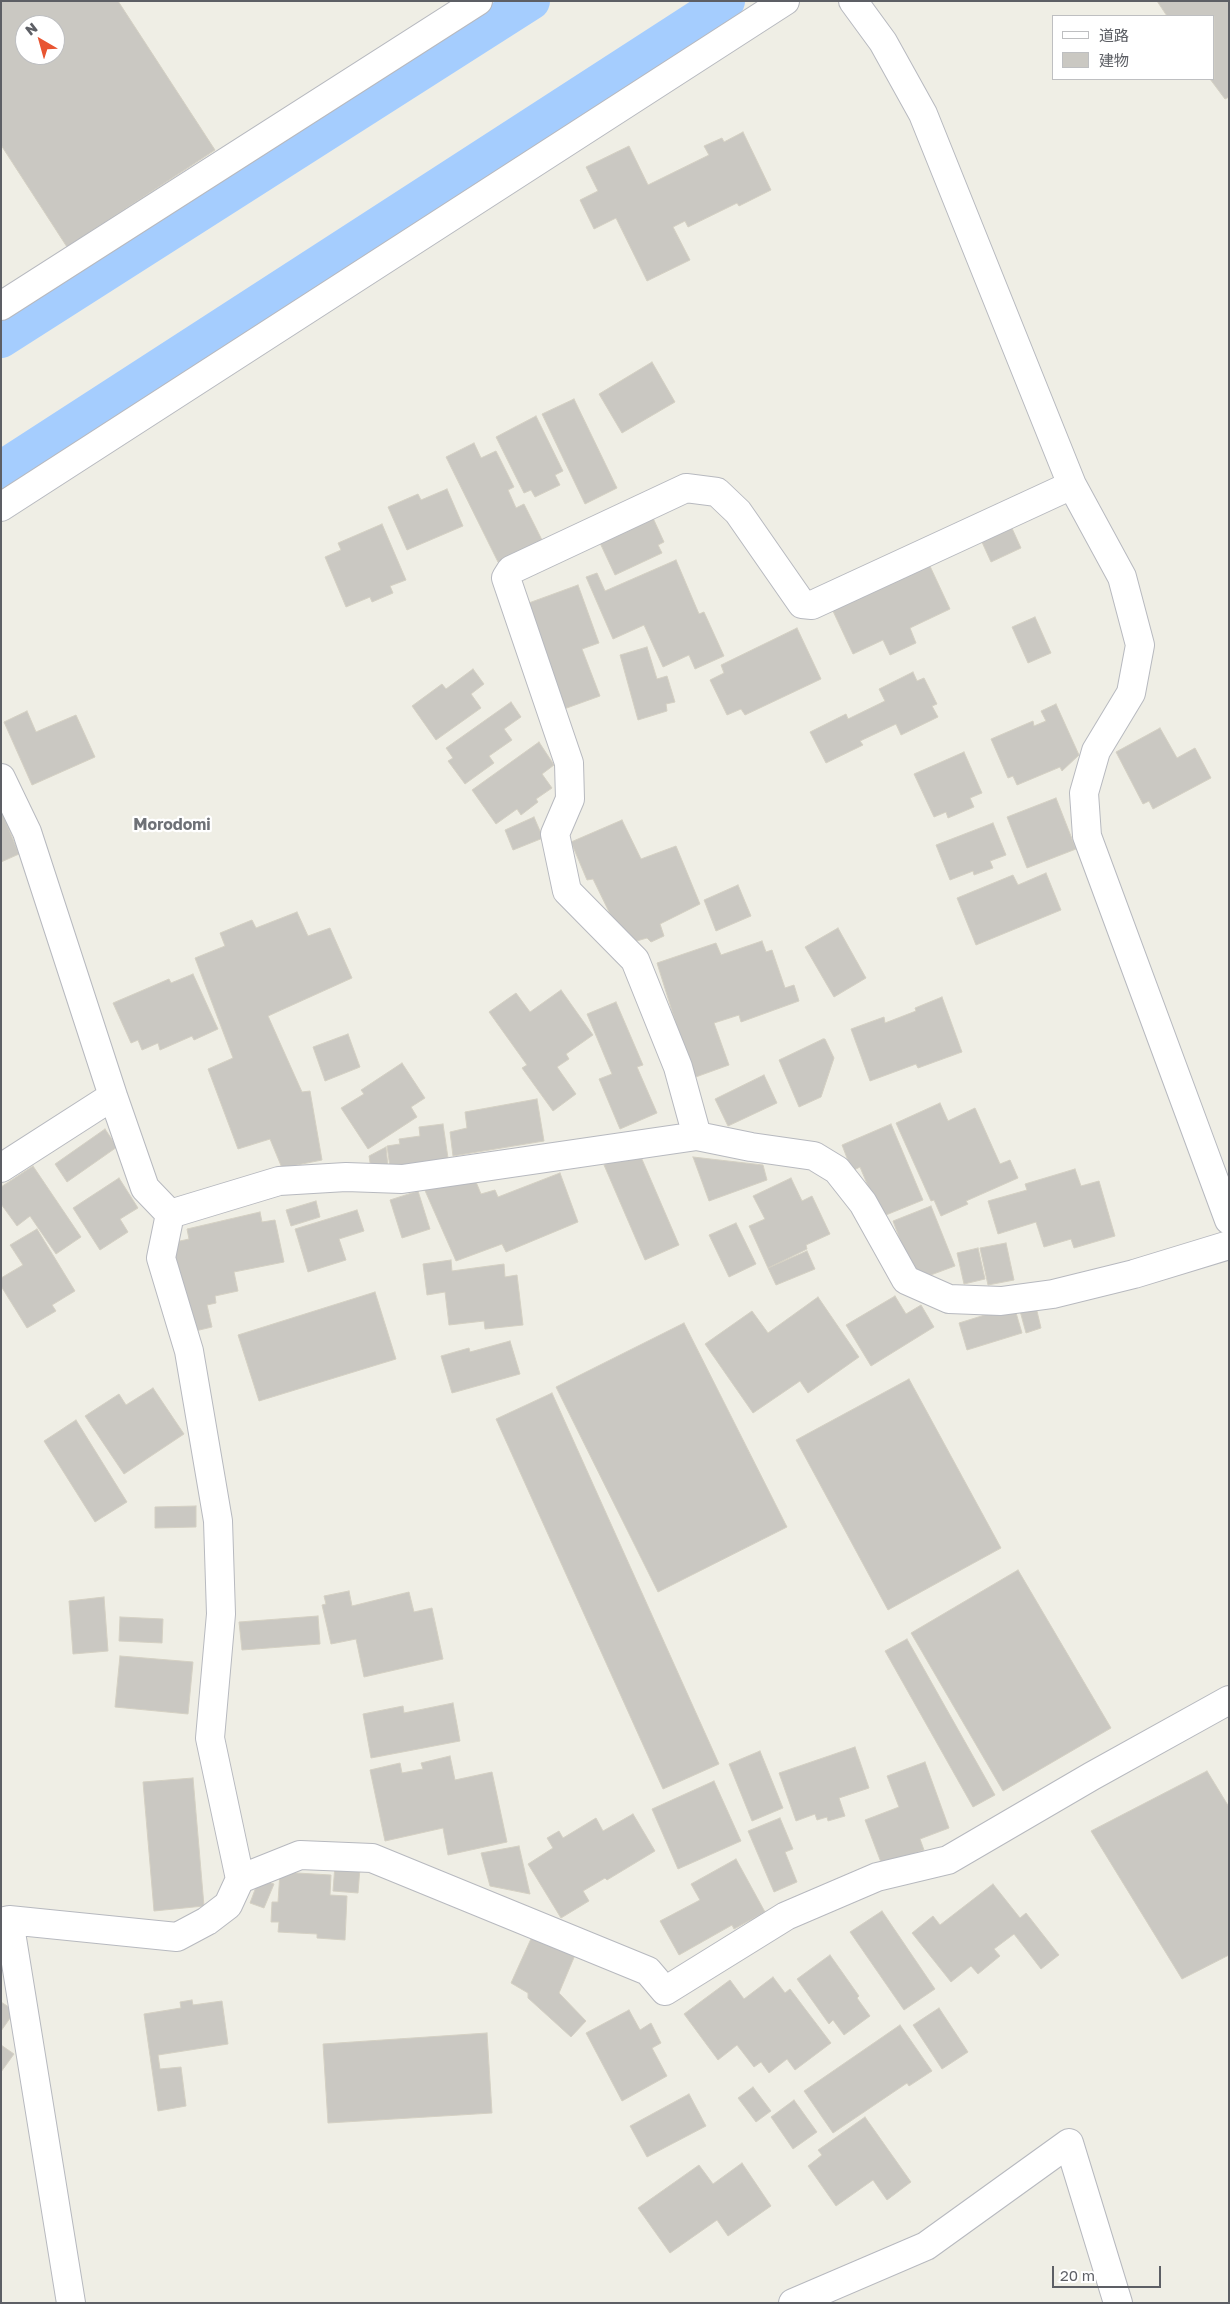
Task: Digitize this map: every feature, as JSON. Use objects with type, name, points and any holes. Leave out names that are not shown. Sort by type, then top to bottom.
[{"type":"street","points":[[1,306],[478,1]]},
{"type":"street","points":[[1,507],[785,1]]},
{"type":"street","points":[[853,1],[883,42],[923,114],[1072,485],[1122,577],[1140,645],[1131,693],[1096,751],[1084,793],[1087,836],[1229,1220]]},
{"type":"street","points":[[698,1136],[678,1067],[635,960],[567,891],[555,834],[570,799],[569,763],[506,578],[511,570],[686,488],[717,492],[738,512],[802,604],[812,605],[1072,485]]},
{"type":"street","points":[[1,778],[28,832],[113,1096],[145,1188],[170,1214]]},
{"type":"street","points":[[1,1168],[113,1096]]},
{"type":"street","points":[[170,1214],[280,1181],[346,1177],[402,1179],[698,1136],[751,1147],[814,1156],[837,1170],[863,1203],[906,1280],[949,1299],[1001,1301],[1053,1294],[1134,1274],[1229,1245]]},
{"type":"street","points":[[71,2303],[5,1921],[177,1937],[207,1921],[228,1905],[240,1879],[210,1738],[220,1614],[218,1521],[189,1351],[161,1258],[170,1214]]},
{"type":"street","points":[[240,1879],[300,1855],[372,1858],[648,1971],[665,1991],[786,1916],[877,1877],[948,1860],[1092,1776],[1229,1700]]},
{"type":"street","points":[[793,2303],[926,2246],[1069,2143],[1118,2303]]},
{"type":"building","points":[[1,1],[118,1],[215,150],[67,247],[1,145]]},
{"type":"building","points":[[1157,1],[1229,1],[1229,97],[1225,99],[1211,80],[1215,80],[1215,15],[1166,15]]},
{"type":"building","points":[[743,132],[771,190],[739,206],[737,203],[688,227],[685,221],[673,227],[690,260],[647,281],[616,218],[594,229],[580,200],[598,191],[586,167],[629,146],[648,185],[709,155],[704,146],[722,138],[724,142]]},
{"type":"building","points":[[652,362],[675,402],[622,433],[599,394]]},
{"type":"building","points":[[574,399],[617,488],[585,504],[542,414]]},
{"type":"building","points":[[536,416],[563,471],[555,475],[560,485],[535,497],[531,490],[524,493],[496,437]]},
{"type":"building","points":[[474,443],[481,458],[496,451],[514,487],[508,490],[516,508],[524,504],[542,540],[498,562],[446,457]]},
{"type":"building","points":[[447,489],[463,526],[407,550],[388,507],[418,494],[421,500]]},
{"type":"building","points":[[653,518],[664,542],[658,545],[662,553],[615,575],[600,543]]},
{"type":"building","points":[[382,524],[406,580],[390,586],[393,593],[372,602],[370,597],[346,607],[325,557],[341,550],[338,543]]},
{"type":"building","points":[[1011,526],[1021,548],[991,562],[981,540]]},
{"type":"building","points":[[676,560],[699,614],[704,612],[724,656],[695,669],[689,655],[663,667],[644,625],[613,639],[586,577],[597,573],[605,591]]},
{"type":"building","points":[[929,564],[950,609],[910,628],[916,643],[890,655],[883,640],[853,654],[832,609]]},
{"type":"building","points":[[578,585],[599,643],[582,649],[600,696],[564,709],[526,604]]},
{"type":"building","points":[[1035,617],[1051,653],[1028,663],[1012,627]]},
{"type":"building","points":[[797,628],[821,679],[745,715],[741,709],[727,715],[710,680],[724,673],[721,665]]},
{"type":"building","points":[[647,647],[657,679],[667,676],[675,702],[666,704],[667,711],[638,720],[620,655]]},
{"type":"building","points":[[473,669],[484,684],[471,694],[481,708],[436,740],[412,706],[442,684],[446,689]]},
{"type":"building","points":[[913,672],[917,681],[924,678],[937,704],[932,706],[938,717],[901,735],[896,724],[860,741],[863,745],[826,763],[810,732],[846,714],[848,719],[885,701],[879,689]]},
{"type":"building","points":[[511,702],[521,717],[504,729],[512,740],[489,756],[494,763],[465,784],[448,761],[453,758],[446,748]]},
{"type":"building","points":[[1056,704],[1079,755],[1062,771],[1060,767],[1017,785],[1013,776],[1008,778],[991,739],[1033,721],[1034,726],[1046,721],[1041,711]]},
{"type":"building","points":[[27,711],[36,732],[76,715],[95,757],[32,785],[4,722]]},
{"type":"building","points":[[1160,728],[1177,758],[1195,748],[1211,778],[1153,809],[1149,801],[1143,804],[1116,752]]},
{"type":"building","points":[[539,742],[554,765],[542,774],[552,788],[536,799],[538,802],[521,815],[517,809],[496,824],[472,790]]},
{"type":"building","points":[[964,752],[982,793],[970,798],[974,807],[948,818],[946,812],[934,817],[914,774]]},
{"type":"building","points":[[1056,798],[1076,849],[1027,868],[1007,817]]},
{"type":"building","points":[[1,810],[19,854],[1,862]]},
{"type":"building","points":[[534,817],[543,838],[513,850],[505,830]]},
{"type":"building","points":[[622,820],[641,859],[676,846],[700,904],[660,924],[664,936],[651,942],[647,938],[633,942],[614,922],[593,879],[587,880],[571,842]]},
{"type":"building","points":[[993,823],[1006,855],[990,861],[993,868],[974,875],[973,871],[950,880],[936,845]]},
{"type":"building","points":[[1046,873],[1061,910],[976,945],[957,898],[1013,875],[1018,885]]},
{"type":"building","points":[[738,885],[751,916],[716,931],[704,900]]},
{"type":"building","points":[[297,912],[308,936],[330,928],[352,978],[268,1016],[302,1092],[310,1091],[322,1160],[282,1168],[270,1139],[238,1149],[208,1069],[233,1058],[195,958],[225,946],[220,933],[252,920],[256,928]]},
{"type":"building","points":[[838,928],[866,978],[834,997],[805,947]]},
{"type":"building","points":[[762,941],[766,952],[772,950],[785,988],[794,985],[799,1001],[741,1022],[739,1015],[714,1023],[729,1065],[693,1078],[657,963],[716,943],[721,955]]},
{"type":"building","points":[[193,974],[218,1029],[194,1040],[192,1036],[160,1050],[158,1043],[142,1050],[138,1040],[131,1043],[113,1003],[169,979],[171,983]]},
{"type":"building","points":[[561,990],[593,1035],[566,1054],[569,1059],[557,1067],[576,1094],[553,1111],[522,1068],[527,1065],[489,1012],[516,993],[530,1012]]},
{"type":"building","points":[[942,997],[962,1052],[918,1068],[916,1064],[870,1081],[851,1029],[884,1017],[885,1023],[916,1011],[915,1008]]},
{"type":"building","points":[[616,1002],[643,1065],[637,1067],[657,1113],[620,1129],[599,1079],[612,1074],[587,1014]]},
{"type":"building","points":[[348,1034],[360,1067],[325,1081],[313,1047]]},
{"type":"building","points":[[825,1039],[834,1058],[821,1097],[799,1107],[779,1060]]},
{"type":"building","points":[[402,1063],[425,1098],[411,1107],[417,1117],[368,1149],[341,1108],[364,1094],[361,1090]]},
{"type":"building","points":[[764,1075],[777,1103],[728,1126],[715,1099]]},
{"type":"building","points":[[537,1099],[544,1141],[453,1156],[450,1132],[467,1128],[465,1112]]},
{"type":"building","points":[[940,1103],[948,1121],[975,1108],[1000,1164],[1010,1160],[1018,1178],[966,1201],[968,1204],[941,1216],[934,1200],[931,1201],[896,1123]]},
{"type":"building","points":[[443,1124],[448,1158],[390,1167],[387,1146],[400,1144],[399,1139],[420,1136],[419,1127]]},
{"type":"building","points":[[891,1124],[923,1200],[881,1217],[860,1167],[852,1171],[842,1145]]},
{"type":"building","points":[[105,1129],[117,1147],[67,1182],[55,1164]]},
{"type":"building","points":[[386,1147],[388,1167],[371,1169],[369,1156]]},
{"type":"building","points":[[638,1150],[679,1245],[645,1260],[604,1165]]},
{"type":"building","points":[[693,1157],[763,1165],[767,1180],[709,1201]]},
{"type":"building","points":[[33,1166],[81,1237],[56,1254],[30,1216],[17,1226],[1,1204],[1,1187]]},
{"type":"building","points":[[1075,1169],[1081,1186],[1099,1181],[1115,1236],[1074,1248],[1071,1239],[1044,1247],[1036,1222],[998,1234],[988,1201],[1027,1190],[1025,1184]]},
{"type":"building","points":[[560,1173],[578,1222],[506,1252],[502,1244],[456,1261],[423,1186],[474,1177],[481,1194],[495,1190],[498,1197]]},
{"type":"building","points":[[119,1178],[138,1208],[120,1219],[128,1232],[100,1250],[73,1208]]},
{"type":"building","points":[[791,1178],[802,1201],[812,1196],[830,1234],[806,1245],[807,1249],[768,1268],[749,1226],[765,1219],[753,1196]]},
{"type":"building","points":[[418,1191],[430,1229],[402,1238],[390,1200]]},
{"type":"building","points":[[316,1201],[320,1217],[291,1226],[286,1210]]},
{"type":"building","points":[[931,1206],[955,1266],[920,1279],[916,1270],[912,1271],[893,1221]]},
{"type":"building","points":[[357,1210],[364,1231],[339,1239],[346,1260],[308,1272],[295,1229]]},
{"type":"building","points":[[260,1212],[262,1222],[275,1220],[284,1262],[234,1272],[238,1291],[215,1296],[216,1303],[207,1305],[212,1327],[191,1332],[171,1243],[189,1239],[187,1229]]},
{"type":"building","points":[[736,1223],[756,1264],[729,1277],[709,1235]]},
{"type":"building","points":[[37,1229],[75,1291],[52,1305],[56,1311],[27,1328],[1,1286],[1,1278],[23,1265],[10,1245]]},
{"type":"building","points":[[1006,1243],[1014,1280],[988,1285],[980,1248]]},
{"type":"building","points":[[978,1248],[985,1279],[964,1284],[957,1253]]},
{"type":"building","points":[[807,1251],[815,1269],[776,1285],[768,1268]]},
{"type":"building","points":[[451,1260],[452,1271],[504,1264],[505,1277],[517,1275],[523,1325],[485,1329],[484,1321],[449,1325],[445,1292],[427,1295],[423,1264]]},
{"type":"building","points":[[375,1292],[396,1359],[259,1401],[238,1335]]},
{"type":"building","points":[[895,1296],[906,1314],[921,1305],[934,1327],[871,1366],[846,1325]]},
{"type":"building","points":[[818,1297],[859,1357],[808,1393],[800,1381],[753,1413],[705,1344],[752,1311],[768,1333]]},
{"type":"building","points":[[1014,1306],[1022,1333],[967,1350],[959,1323]]},
{"type":"building","points":[[1036,1307],[1041,1328],[1026,1333],[1020,1311]]},
{"type":"building","points":[[684,1323],[787,1527],[658,1592],[556,1387]]},
{"type":"building","points":[[510,1341],[520,1374],[452,1393],[441,1356],[469,1348],[470,1352]]},
{"type":"building","points":[[909,1379],[1001,1548],[888,1610],[796,1440]]},
{"type":"building","points":[[153,1388],[184,1434],[124,1474],[85,1416],[119,1394],[126,1405]]},
{"type":"building","points":[[552,1393],[719,1764],[663,1789],[496,1419]]},
{"type":"building","points":[[76,1420],[127,1502],[95,1522],[44,1441]]},
{"type":"building","points":[[196,1506],[196,1527],[155,1528],[155,1507]]},
{"type":"building","points":[[1018,1570],[1111,1728],[1003,1791],[911,1633]]},
{"type":"building","points":[[349,1591],[352,1606],[409,1592],[414,1612],[432,1608],[443,1659],[364,1677],[356,1639],[331,1644],[322,1605],[326,1604],[324,1596]]},
{"type":"building","points":[[104,1597],[108,1651],[73,1654],[69,1601]]},
{"type":"building","points":[[318,1616],[320,1644],[242,1650],[239,1622]]},
{"type":"building","points":[[120,1617],[163,1619],[162,1643],[119,1641]]},
{"type":"building","points":[[907,1639],[995,1795],[973,1807],[885,1651]]},
{"type":"building","points":[[120,1656],[193,1662],[188,1714],[115,1707]]},
{"type":"building","points":[[453,1703],[460,1741],[371,1758],[363,1714],[403,1706],[404,1713]]},
{"type":"building","points":[[855,1747],[869,1788],[839,1798],[845,1816],[828,1821],[827,1817],[817,1820],[815,1814],[796,1821],[779,1773]]},
{"type":"building","points":[[760,1751],[783,1808],[752,1821],[729,1764]]},
{"type":"building","points":[[450,1756],[455,1780],[492,1772],[507,1842],[448,1855],[443,1828],[385,1841],[370,1770],[400,1763],[402,1773],[423,1769],[421,1763]]},
{"type":"building","points":[[925,1762],[949,1828],[920,1839],[924,1850],[882,1865],[865,1820],[899,1807],[887,1776]]},
{"type":"building","points":[[1207,1771],[1229,1807],[1229,1955],[1182,1979],[1091,1831]]},
{"type":"building","points":[[193,1778],[204,1906],[154,1911],[143,1782]]},
{"type":"building","points":[[714,1781],[741,1841],[678,1869],[652,1809]]},
{"type":"building","points":[[633,1814],[655,1851],[607,1880],[605,1878],[583,1891],[589,1901],[561,1918],[528,1864],[553,1848],[547,1838],[559,1831],[563,1838],[596,1818],[603,1831]]},
{"type":"building","points":[[780,1818],[793,1849],[785,1852],[797,1882],[774,1892],[748,1831]]},
{"type":"building","points":[[519,1846],[530,1894],[490,1886],[481,1853]]},
{"type":"building","points":[[736,1859],[765,1912],[734,1929],[732,1925],[679,1955],[660,1921],[700,1900],[691,1884]]},
{"type":"building","points":[[335,1865],[360,1868],[358,1893],[333,1891]]},
{"type":"building","points":[[280,1872],[331,1875],[330,1895],[347,1896],[345,1940],[317,1938],[317,1934],[278,1932],[279,1922],[271,1922],[272,1902],[278,1902]]},
{"type":"building","points":[[259,1879],[274,1884],[264,1908],[250,1903]]},
{"type":"building","points":[[993,1884],[1020,1918],[1026,1913],[1059,1955],[1041,1969],[1014,1934],[994,1949],[1000,1956],[978,1974],[971,1966],[951,1982],[912,1933],[933,1916],[940,1925]]},
{"type":"building","points":[[882,1911],[935,1989],[904,2010],[850,1932]]},
{"type":"building","points":[[535,1930],[578,1948],[559,1993],[586,2021],[571,2037],[528,1998],[528,1993],[511,1983]]},
{"type":"building","points":[[830,1955],[859,1996],[857,1998],[870,2016],[844,2035],[833,2020],[829,2024],[797,1979]]},
{"type":"building","points":[[773,1977],[785,1993],[790,1989],[831,2043],[795,2070],[787,2059],[769,2073],[761,2062],[754,2067],[737,2045],[718,2060],[684,2014],[730,1980],[744,1999]]},
{"type":"building","points":[[192,2000],[193,2005],[222,2001],[228,2044],[158,2055],[160,2069],[181,2067],[186,2106],[158,2111],[144,2014],[181,2008],[180,2002]]},
{"type":"building","points":[[1,2002],[15,2011],[1,2031]]},
{"type":"building","points":[[939,2008],[968,2052],[942,2069],[913,2025]]},
{"type":"building","points":[[629,2010],[640,2030],[651,2023],[661,2043],[652,2048],[667,2076],[622,2101],[586,2033]]},
{"type":"building","points":[[900,2025],[932,2071],[909,2086],[907,2083],[833,2133],[804,2091]]},
{"type":"building","points":[[487,2033],[492,2113],[328,2123],[323,2044]]},
{"type":"building","points":[[1,2045],[14,2054],[1,2072]]},
{"type":"building","points":[[753,2087],[771,2111],[756,2122],[738,2098]]},
{"type":"building","points":[[689,2094],[706,2126],[647,2157],[630,2126]]},
{"type":"building","points":[[794,2100],[817,2132],[793,2149],[771,2117]]},
{"type":"building","points":[[865,2117],[911,2182],[887,2200],[873,2180],[836,2206],[808,2166],[822,2155],[818,2150]]},
{"type":"building","points":[[742,2163],[771,2206],[728,2236],[717,2220],[670,2253],[638,2208],[699,2165],[713,2184]]},
{"type":"waterway","points":[[1,339],[531,1]]},
{"type":"waterway","points":[[1,470],[726,1]]},
{"type":"district","name":"Morodomi","points":[[172,825]]}]
